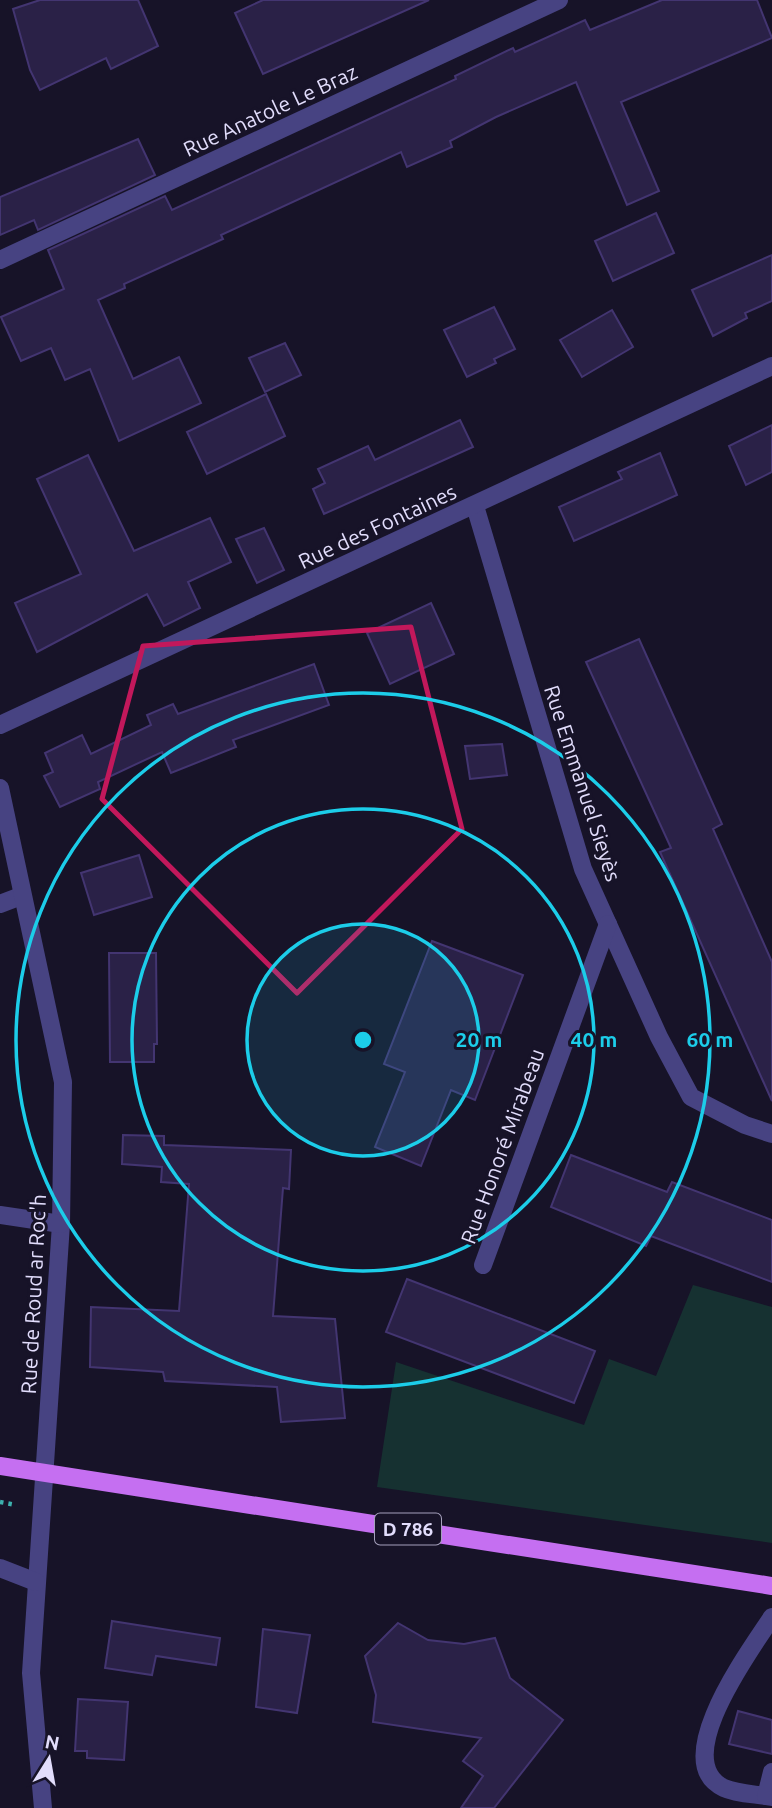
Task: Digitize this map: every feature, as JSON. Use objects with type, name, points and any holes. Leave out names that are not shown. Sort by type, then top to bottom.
[{"type":"main road","name":"D 786","points":[[0,1466],[772,1586]]},
{"type":"street","name":"Rue Anatole Le Braz","points":[[0,260],[559,0]]},
{"type":"street","name":"Rue des Fontaines","points":[[0,725],[772,366]]},
{"type":"street","name":"Rue Emmanuel Sieyès","points":[[475,506],[583,869],[659,1037],[691,1097],[744,1125],[772,1134]]},
{"type":"street","name":"Rue de Roud ar Roc'h","points":[[0,788],[63,1082],[61,1224],[31,1673],[43,1808]]},
{"type":"street","points":[[0,904],[21,896]]},
{"type":"street","name":"Rue Honoré Mirabeau","points":[[483,1265],[608,924]]},
{"type":"street","points":[[0,1215],[61,1224]]},
{"type":"street","points":[[0,1568],[36,1582]]},
{"type":"street","points":[[772,1617],[720,1699],[708,1734],[704,1766],[712,1779],[724,1788],[769,1797],[772,1772]]},
{"type":"highlighted area","points":[[411,627],[462,829],[297,993],[102,799],[143,646]]},
{"type":"green space","points":[[693,1285],[772,1307],[772,1543],[377,1487],[396,1362],[584,1425],[609,1359],[656,1376]]},
{"type":"building","points":[[40,0],[138,0],[158,46],[111,69],[106,58],[40,90],[30,70],[13,9]]},
{"type":"building","points":[[263,0],[429,0],[263,74],[235,13]]},
{"type":"building","points":[[662,0],[757,0],[772,38],[621,102],[659,191],[627,205],[576,82],[496,117],[450,141],[452,147],[407,167],[401,152],[221,235],[223,239],[124,284],[125,288],[98,300],[133,379],[179,357],[201,403],[119,441],[90,369],[65,380],[51,348],[21,361],[1,317],[64,289],[48,250],[165,196],[172,210],[456,79],[455,76],[513,48],[515,52],[585,20],[590,30]]},
{"type":"building","points":[[138,139],[155,175],[38,230],[34,220],[0,235],[0,197]]},
{"type":"building","points":[[656,213],[674,253],[613,281],[595,241]]},
{"type":"building","points":[[772,255],[772,301],[745,313],[747,318],[713,336],[692,290]]},
{"type":"building","points":[[494,307],[515,349],[494,359],[496,363],[467,377],[444,330]]},
{"type":"building","points":[[612,310],[633,347],[582,377],[560,340]]},
{"type":"building","points":[[285,343],[301,375],[265,392],[249,358]]},
{"type":"building","points":[[266,394],[285,436],[207,474],[187,432]]},
{"type":"building","points":[[460,420],[473,447],[324,514],[313,489],[325,483],[318,469],[368,446],[375,460]]},
{"type":"building","points":[[772,425],[772,472],[746,485],[729,446]]},
{"type":"building","points":[[660,453],[677,495],[574,541],[559,507],[622,479],[618,472]]},
{"type":"building","points":[[88,455],[134,551],[210,518],[231,562],[188,582],[200,608],[164,626],[147,594],[37,652],[15,603],[81,574],[37,479]]},
{"type":"building","points":[[264,528],[284,570],[257,583],[236,539]]},
{"type":"building","points":[[431,603],[454,654],[390,684],[367,633]]},
{"type":"building","points":[[639,639],[722,824],[713,829],[772,962],[772,1101],[660,852],[671,848],[586,662]]},
{"type":"building","points":[[314,664],[329,705],[233,740],[236,747],[171,773],[162,752],[98,782],[100,789],[60,807],[44,776],[53,772],[45,753],[82,735],[91,754],[151,725],[147,715],[173,704],[178,714]]},
{"type":"building","points":[[502,744],[507,775],[470,779],[465,746]]},
{"type":"building","points":[[139,855],[152,897],[94,915],[81,873]]},
{"type":"building","points":[[432,941],[523,975],[475,1100],[451,1090],[421,1166],[375,1147],[405,1072],[384,1064]]},
{"type":"building","points":[[109,953],[156,953],[157,1044],[154,1044],[154,1062],[110,1062]]},
{"type":"building","points":[[123,1135],[164,1136],[164,1145],[291,1150],[289,1189],[283,1188],[273,1316],[335,1319],[345,1418],[281,1422],[277,1387],[165,1381],[163,1372],[90,1367],[91,1307],[179,1311],[189,1184],[161,1182],[162,1167],[122,1164]]},
{"type":"building","points":[[571,1155],[667,1192],[672,1182],[772,1220],[772,1282],[651,1236],[646,1246],[551,1207]]},
{"type":"building","points":[[407,1279],[595,1351],[574,1403],[386,1332]]},
{"type":"building","points":[[112,1621],[220,1638],[216,1665],[156,1656],[152,1675],[105,1668]]},
{"type":"building","points":[[398,1623],[428,1640],[464,1644],[495,1638],[510,1678],[563,1720],[494,1808],[461,1808],[483,1776],[463,1761],[481,1738],[373,1722],[376,1695],[365,1656]]},
{"type":"building","points":[[263,1629],[310,1635],[297,1713],[256,1707]]},
{"type":"building","points":[[78,1699],[128,1702],[124,1760],[87,1758],[87,1751],[75,1751]]},
{"type":"building","points":[[738,1711],[772,1720],[772,1754],[729,1744]]}]
